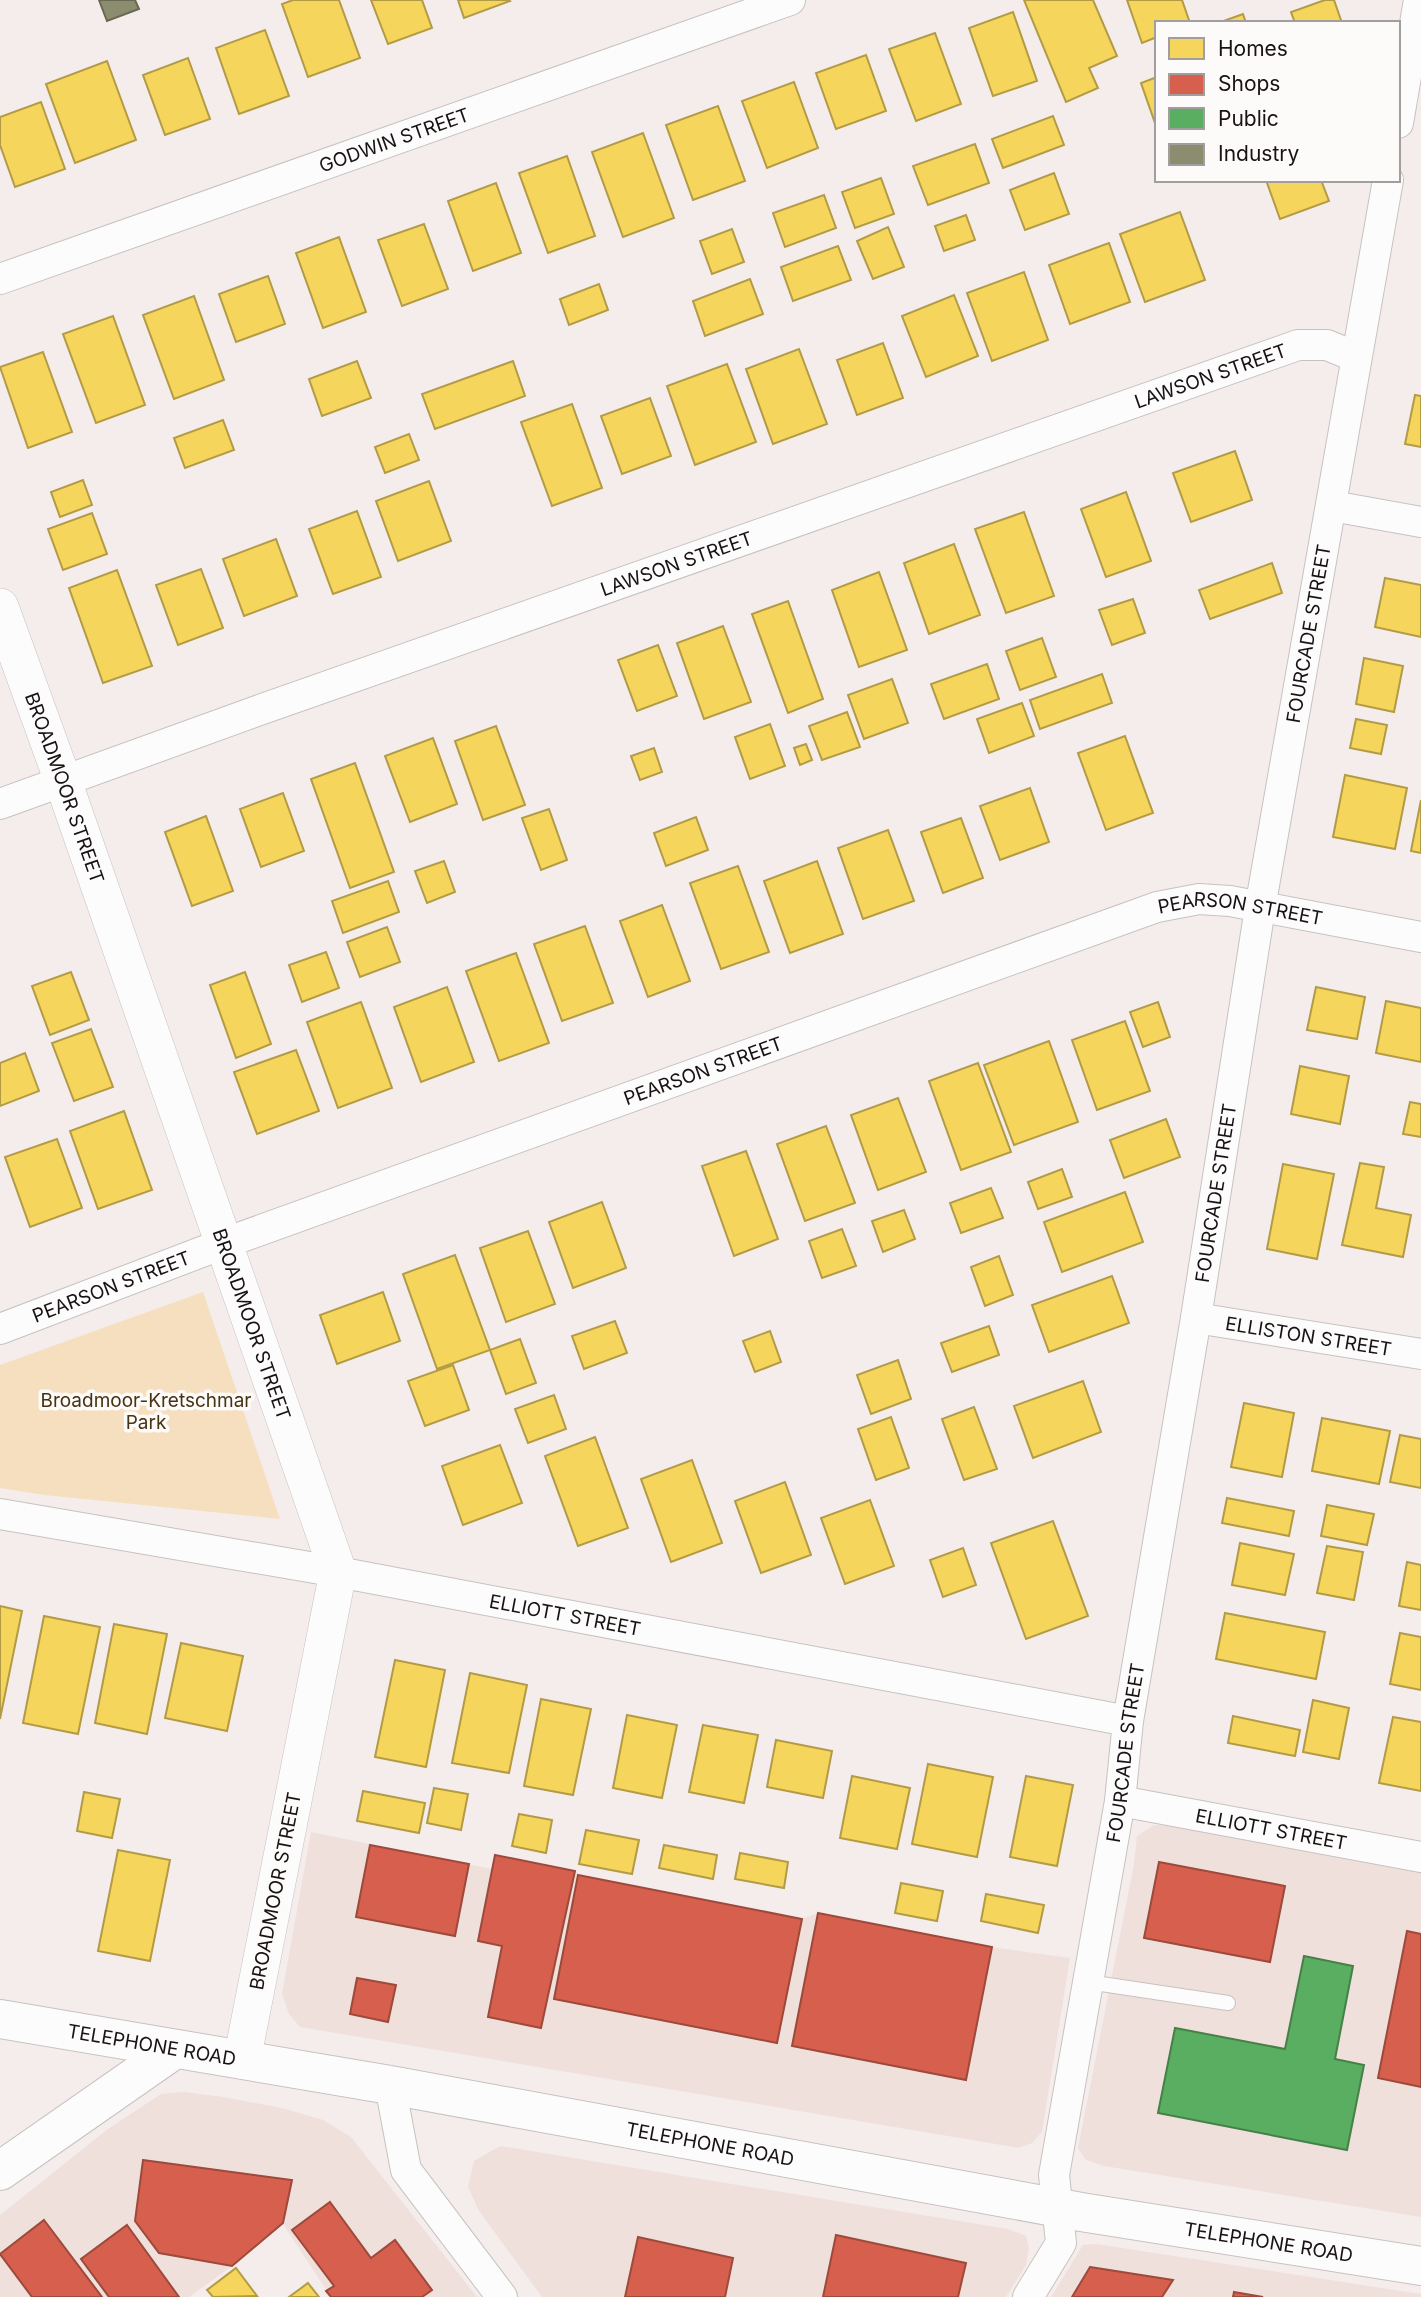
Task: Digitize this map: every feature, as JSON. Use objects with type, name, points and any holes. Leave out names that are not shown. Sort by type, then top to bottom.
[{"type":"main road","name":"TELEPHONE ROAD","points":[[0,2019],[390,2085],[1056,2206],[1421,2266]]},
{"type":"main road","points":[[0,2171],[175,2049]]},
{"type":"street","name":"GODWIN STREET","points":[[0,279],[790,0]]},
{"type":"street","points":[[1407,107],[1419,0]]},
{"type":"street","name":"FOURCADE STREET","points":[[1028,2297],[1061,2243],[1054,2175],[1120,1801],[1128,1721],[1196,1318],[1260,908],[1388,182]]},
{"type":"street","name":"LAWSON STREET","points":[[0,804],[1298,345],[1327,345],[1356,357]]},
{"type":"street","points":[[1332,506],[1421,522]]},
{"type":"street","name":"BROADMOOR STREET","points":[[0,607],[225,1243],[338,1572],[242,2060]]},
{"type":"street","name":"PEARSON STREET","points":[[0,1329],[225,1243],[1157,907],[1199,899],[1230,901],[1421,937]]},
{"type":"street","name":"ELLISTON STREET","points":[[1196,1318],[1421,1354]]},
{"type":"street","name":"ELLIOTT STREET","points":[[0,1514],[338,1572],[1128,1721]]},
{"type":"street","name":"ELLIOTT STREET","points":[[1120,1801],[1421,1857]]},
{"type":"street","points":[[390,2085],[406,2170],[502,2297]]},
{"type":"lane","points":[[1088,1982],[1228,2003]]},
{"type":"shaded area","points":[[1154,1825],[1178,1826],[1421,1867],[1421,2217],[1104,2166],[1086,2160],[1078,2148],[1134,1864],[1137,1836]]},
{"type":"shaded area","points":[[311,1832],[492,1869],[495,1855],[575,1871],[579,1875],[801,1919],[818,1913],[992,1947],[1070,1958],[1042,2132],[1032,2143],[1019,2148],[300,2027],[289,2014],[282,1994]]},
{"type":"shaded area","points":[[184,2092],[282,2108],[323,2120],[351,2137],[477,2297],[331,2297],[283,2224],[189,2297],[0,2297],[0,2215],[108,2129],[161,2094]]},
{"type":"shaded area","points":[[500,2146],[1008,2229],[1026,2236],[1029,2248],[1026,2265],[1006,2297],[542,2297],[479,2211],[468,2187],[474,2161]]},
{"type":"shaded area","points":[[1096,2244],[1421,2294],[1421,2297],[1051,2297],[1083,2245]]},
{"type":"green space","name":"Broadmoor-Kretschmar Park","points":[[203,1292],[280,1519],[0,1488],[0,1365]]},
{"type":"building: Homes","points":[[293,0],[339,0],[360,58],[308,77],[282,4]]},
{"type":"building: Homes","points":[[371,0],[422,0],[432,28],[388,44]]},
{"type":"building: Homes","points":[[458,0],[509,0],[510,1],[464,18]]},
{"type":"building: Homes","points":[[1024,0],[1093,0],[1117,56],[1089,68],[1098,88],[1066,102]]},
{"type":"building: Homes","points":[[1127,0],[1182,0],[1189,21],[1155,21],[1155,38],[1142,43]]},
{"type":"building: Homes","points":[[1325,0],[1334,0],[1341,21],[1294,21],[1291,12]]},
{"type":"building: Homes","points":[[1013,12],[1037,81],[993,96],[969,28]]},
{"type":"building: Homes","points":[[1243,14],[1245,21],[1224,21]]},
{"type":"building: Homes","points":[[265,30],[289,96],[239,114],[216,48]]},
{"type":"building: Homes","points":[[935,33],[961,104],[916,121],[889,49]]},
{"type":"building: Homes","points":[[866,55],[886,111],[836,129],[816,73]]},
{"type":"building: Homes","points":[[188,58],[210,119],[165,135],[143,75]]},
{"type":"building: Homes","points":[[107,61],[136,140],[75,163],[46,84]]},
{"type":"building: Homes","points":[[1155,78],[1155,123],[1141,83]]},
{"type":"building: Homes","points":[[794,82],[818,148],[767,168],[742,101]]},
{"type":"building: Homes","points":[[41,102],[65,169],[15,187],[0,145],[0,117]]},
{"type":"building: Homes","points":[[718,106],[745,181],[693,200],[666,125]]},
{"type":"building: Homes","points":[[1053,116],[1064,145],[1003,168],[992,139]]},
{"type":"building: Homes","points":[[643,133],[674,218],[623,237],[592,152]]},
{"type":"building: Homes","points":[[975,144],[989,183],[928,205],[913,166]]},
{"type":"building: Homes","points":[[567,156],[595,236],[548,253],[519,173]]},
{"type":"building: Homes","points":[[1054,173],[1069,214],[1025,230],[1010,190]]},
{"type":"building: Homes","points":[[881,178],[894,214],[855,228],[842,192]]},
{"type":"building: Homes","points":[[1267,182],[1322,182],[1329,201],[1280,219]]},
{"type":"building: Homes","points":[[496,183],[521,253],[473,271],[448,201]]},
{"type":"building: Homes","points":[[824,195],[836,228],[785,247],[773,213]]},
{"type":"building: Homes","points":[[1180,212],[1205,280],[1145,302],[1120,234]]},
{"type":"building: Homes","points":[[966,215],[975,240],[944,251],[935,226]]},
{"type":"building: Homes","points":[[424,224],[448,289],[402,306],[378,240]]},
{"type":"building: Homes","points":[[888,227],[904,267],[873,279],[857,241]]},
{"type":"building: Homes","points":[[732,229],[744,262],[712,274],[700,241]]},
{"type":"building: Homes","points":[[339,237],[366,312],[323,328],[296,253]]},
{"type":"building: Homes","points":[[1109,243],[1130,302],[1070,324],[1049,265]]},
{"type":"building: Homes","points":[[838,246],[851,280],[793,301],[781,267]]},
{"type":"building: Homes","points":[[1024,272],[1048,340],[992,361],[967,293]]},
{"type":"building: Homes","points":[[268,276],[285,324],[236,342],[219,294]]},
{"type":"building: Homes","points":[[750,279],[763,314],[705,336],[693,301]]},
{"type":"building: Homes","points":[[599,284],[608,310],[569,325],[560,299]]},
{"type":"building: Homes","points":[[954,295],[978,356],[926,377],[902,316]]},
{"type":"building: Homes","points":[[194,296],[224,380],[174,399],[143,315]]},
{"type":"building: Homes","points":[[113,316],[145,405],[96,423],[63,334]]},
{"type":"building: Homes","points":[[883,343],[903,398],[857,415],[837,360]]},
{"type":"building: Homes","points":[[799,349],[827,424],[773,444],[746,369]]},
{"type":"building: Homes","points":[[43,352],[72,432],[28,448],[0,367]]},
{"type":"building: Homes","points":[[357,361],[371,398],[322,416],[309,379]]},
{"type":"building: Homes","points":[[513,361],[525,396],[435,429],[422,394]]},
{"type":"building: Homes","points":[[727,364],[756,442],[695,465],[667,386]]},
{"type":"building: Homes","points":[[1415,395],[1421,396],[1421,447],[1405,444]]},
{"type":"building: Homes","points":[[650,398],[671,456],[622,474],[601,416]]},
{"type":"building: Homes","points":[[572,404],[602,488],[552,506],[521,422]]},
{"type":"building: Homes","points":[[223,420],[234,450],[185,468],[174,438]]},
{"type":"building: Homes","points":[[409,434],[419,460],[385,473],[375,447]]},
{"type":"building: Homes","points":[[1235,451],[1252,500],[1191,522],[1173,473]]},
{"type":"building: Homes","points":[[83,480],[92,505],[60,517],[51,492]]},
{"type":"building: Homes","points":[[429,481],[451,541],[398,561],[376,501]]},
{"type":"building: Homes","points":[[1126,492],[1151,561],[1106,577],[1081,509]]},
{"type":"building: Homes","points":[[357,511],[381,577],[333,594],[309,529]]},
{"type":"building: Homes","points":[[1024,512],[1054,596],[1006,613],[975,529]]},
{"type":"building: Homes","points":[[92,513],[107,554],[63,570],[48,529]]},
{"type":"building: Homes","points":[[276,539],[297,596],[244,616],[223,559]]},
{"type":"building: Homes","points":[[954,544],[980,615],[929,634],[904,563]]},
{"type":"building: Homes","points":[[1272,563],[1282,593],[1210,619],[1199,590]]},
{"type":"building: Homes","points":[[201,569],[223,628],[178,645],[156,585]]},
{"type":"building: Homes","points":[[117,570],[152,666],[103,683],[69,588]]},
{"type":"building: Homes","points":[[879,572],[907,650],[859,667],[832,590]]},
{"type":"building: Homes","points":[[1385,578],[1421,585],[1421,637],[1375,627]]},
{"type":"building: Homes","points":[[1133,599],[1145,633],[1112,645],[1099,610]]},
{"type":"building: Homes","points":[[788,601],[823,699],[788,713],[752,614]]},
{"type":"building: Homes","points":[[723,626],[751,702],[704,719],[677,643]]},
{"type":"building: Homes","points":[[1042,638],[1056,677],[1020,690],[1006,651]]},
{"type":"building: Homes","points":[[658,645],[677,696],[637,711],[618,660]]},
{"type":"building: Homes","points":[[1364,658],[1403,666],[1394,712],[1356,704]]},
{"type":"building: Homes","points":[[987,664],[999,699],[944,719],[931,684]]},
{"type":"building: Homes","points":[[1102,674],[1112,703],[1040,729],[1030,700]]},
{"type":"building: Homes","points":[[892,679],[908,723],[864,739],[848,695]]},
{"type":"building: Homes","points":[[1022,703],[1034,736],[989,753],[977,719]]},
{"type":"building: Homes","points":[[847,712],[860,747],[822,760],[809,726]]},
{"type":"building: Homes","points":[[1356,719],[1387,725],[1381,754],[1350,748]]},
{"type":"building: Homes","points":[[770,724],[785,766],[750,779],[735,737]]},
{"type":"building: Homes","points":[[496,726],[525,805],[483,820],[455,741]]},
{"type":"building: Homes","points":[[1125,736],[1153,813],[1106,830],[1078,753]]},
{"type":"building: Homes","points":[[433,738],[457,804],[410,822],[385,756]]},
{"type":"building: Homes","points":[[806,744],[812,760],[800,765],[794,748]]},
{"type":"building: Homes","points":[[654,748],[662,772],[640,780],[631,756]]},
{"type":"building: Homes","points":[[355,763],[394,872],[350,888],[311,779]]},
{"type":"building: Homes","points":[[1345,775],[1407,788],[1395,849],[1333,837]]},
{"type":"building: Homes","points":[[1030,788],[1049,842],[1000,860],[980,806]]},
{"type":"building: Homes","points":[[283,793],[304,851],[261,867],[240,809]]},
{"type":"building: Homes","points":[[1421,800],[1421,853],[1411,851]]},
{"type":"building: Homes","points":[[549,809],[567,860],[541,870],[522,818]]},
{"type":"building: Homes","points":[[206,816],[233,891],[192,906],[165,832]]},
{"type":"building: Homes","points":[[696,817],[708,850],[666,866],[654,833]]},
{"type":"building: Homes","points":[[961,818],[983,878],[943,893],[921,832]]},
{"type":"building: Homes","points":[[888,830],[914,901],[863,919],[838,848]]},
{"type":"building: Homes","points":[[444,861],[455,892],[427,903],[415,871]]},
{"type":"building: Homes","points":[[817,861],[843,934],[790,953],[764,881]]},
{"type":"building: Homes","points":[[738,866],[769,952],[721,969],[690,883]]},
{"type":"building: Homes","points":[[388,881],[399,912],[343,933],[332,901]]},
{"type":"building: Homes","points":[[662,905],[690,981],[648,997],[620,921]]},
{"type":"building: Homes","points":[[585,926],[613,1003],[562,1021],[534,944]]},
{"type":"building: Homes","points":[[387,927],[400,962],[360,977],[347,942]]},
{"type":"building: Homes","points":[[326,952],[339,988],[302,1002],[289,965]]},
{"type":"building: Homes","points":[[516,953],[549,1043],[499,1061],[466,971]]},
{"type":"building: Homes","points":[[71,972],[89,1020],[50,1035],[32,986]]},
{"type":"building: Homes","points":[[245,972],[271,1044],[236,1058],[210,985]]},
{"type":"building: Homes","points":[[447,987],[474,1062],[421,1082],[394,1007]]},
{"type":"building: Homes","points":[[1316,987],[1365,997],[1357,1039],[1307,1030]]},
{"type":"building: Homes","points":[[1386,1001],[1421,1008],[1421,1062],[1376,1053]]},
{"type":"building: Homes","points":[[361,1002],[392,1088],[338,1108],[307,1022]]},
{"type":"building: Homes","points":[[1158,1002],[1170,1037],[1143,1047],[1130,1012]]},
{"type":"building: Homes","points":[[1125,1021],[1150,1091],[1097,1110],[1072,1040]]},
{"type":"building: Homes","points":[[91,1029],[113,1087],[74,1101],[52,1043]]},
{"type":"building: Homes","points":[[1049,1041],[1078,1122],[1014,1145],[984,1065]]},
{"type":"building: Homes","points":[[296,1050],[319,1111],[257,1134],[234,1072]]},
{"type":"building: Homes","points":[[25,1053],[39,1091],[0,1106],[0,1063]]},
{"type":"building: Homes","points":[[978,1063],[1011,1152],[961,1170],[929,1081]]},
{"type":"building: Homes","points":[[1300,1066],[1349,1076],[1340,1124],[1291,1114]]},
{"type":"building: Homes","points":[[898,1098],[926,1172],[878,1190],[851,1115]]},
{"type":"building: Homes","points":[[1410,1102],[1421,1104],[1421,1137],[1403,1134]]},
{"type":"building: Homes","points":[[124,1111],[152,1190],[98,1209],[70,1131]]},
{"type":"building: Homes","points":[[1166,1119],[1180,1157],[1124,1178],[1110,1140]]},
{"type":"building: Homes","points":[[826,1126],[855,1203],[805,1221],[777,1144]]},
{"type":"building: Homes","points":[[57,1139],[82,1208],[30,1227],[5,1157]]},
{"type":"building: Homes","points":[[746,1151],[778,1239],[734,1256],[702,1166]]},
{"type":"building: Homes","points":[[1360,1163],[1384,1167],[1376,1208],[1411,1215],[1403,1257],[1342,1245]]},
{"type":"building: Homes","points":[[1283,1164],[1334,1174],[1317,1259],[1267,1249]]},
{"type":"building: Homes","points":[[1062,1169],[1072,1197],[1038,1209],[1028,1182]]},
{"type":"building: Homes","points":[[991,1188],[1003,1218],[961,1233],[950,1203]]},
{"type":"building: Homes","points":[[1125,1192],[1143,1242],[1062,1272],[1044,1222]]},
{"type":"building: Homes","points":[[602,1202],[626,1268],[573,1288],[549,1222]]},
{"type":"building: Homes","points":[[904,1210],[915,1239],[883,1252],[872,1221]]},
{"type":"building: Homes","points":[[842,1229],[856,1266],[822,1278],[809,1241]]},
{"type":"building: Homes","points":[[528,1231],[555,1304],[506,1322],[480,1248]]},
{"type":"building: Homes","points":[[455,1255],[490,1350],[437,1369],[403,1274]]},
{"type":"building: Homes","points":[[999,1256],[1013,1295],[985,1306],[971,1267]]},
{"type":"building: Homes","points":[[1112,1276],[1129,1323],[1049,1352],[1032,1305]]},
{"type":"building: Homes","points":[[383,1292],[400,1341],[337,1364],[320,1315]]},
{"type":"building: Homes","points":[[615,1321],[627,1353],[584,1369],[572,1336]]},
{"type":"building: Homes","points":[[989,1326],[999,1355],[952,1372],[941,1343]]},
{"type":"building: Homes","points":[[770,1331],[781,1362],[755,1372],[743,1341]]},
{"type":"building: Homes","points":[[520,1339],[536,1383],[506,1394],[490,1350]]},
{"type":"building: Homes","points":[[898,1360],[911,1399],[871,1414],[857,1375]]},
{"type":"building: Homes","points":[[453,1365],[469,1410],[425,1426],[408,1381]]},
{"type":"building: Homes","points":[[1083,1381],[1101,1432],[1033,1458],[1014,1406]]},
{"type":"building: Homes","points":[[554,1395],[566,1429],[528,1443],[515,1409]]},
{"type":"building: Homes","points":[[1244,1403],[1294,1413],[1282,1477],[1231,1467]]},
{"type":"building: Homes","points":[[974,1407],[997,1469],[964,1480],[942,1419]]},
{"type":"building: Homes","points":[[891,1417],[909,1468],[876,1480],[858,1429]]},
{"type":"building: Homes","points":[[1322,1418],[1390,1431],[1379,1484],[1312,1471]]},
{"type":"building: Homes","points":[[1400,1435],[1421,1439],[1421,1488],[1390,1482]]},
{"type":"building: Homes","points":[[595,1437],[628,1528],[578,1546],[545,1456]]},
{"type":"building: Homes","points":[[500,1445],[522,1503],[463,1525],[442,1466]]},
{"type":"building: Homes","points":[[692,1460],[722,1543],[671,1562],[641,1479]]},
{"type":"building: Homes","points":[[785,1482],[811,1555],[761,1573],[735,1501]]},
{"type":"building: Homes","points":[[1227,1498],[1294,1511],[1289,1536],[1222,1523]]},
{"type":"building: Homes","points":[[870,1500],[894,1566],[845,1584],[821,1518]]},
{"type":"building: Homes","points":[[1327,1505],[1374,1514],[1367,1545],[1321,1536]]},
{"type":"building: Homes","points":[[1053,1521],[1088,1616],[1026,1639],[991,1543]]},
{"type":"building: Homes","points":[[1240,1543],[1294,1554],[1285,1595],[1232,1585]]},
{"type":"building: Homes","points":[[1327,1546],[1363,1552],[1354,1600],[1317,1593]]},
{"type":"building: Homes","points":[[963,1548],[976,1585],[943,1597],[930,1560]]},
{"type":"building: Homes","points":[[1407,1562],[1421,1565],[1421,1610],[1399,1606]]},
{"type":"building: Homes","points":[[0,1606],[22,1611],[0,1719]]},
{"type":"building: Homes","points":[[1225,1613],[1325,1632],[1316,1679],[1216,1659]]},
{"type":"building: Homes","points":[[44,1616],[100,1627],[78,1734],[23,1723]]},
{"type":"building: Homes","points":[[114,1624],[167,1634],[147,1734],[95,1723]]},
{"type":"building: Homes","points":[[1400,1633],[1421,1637],[1421,1690],[1390,1684]]},
{"type":"building: Homes","points":[[181,1643],[243,1656],[227,1731],[165,1718]]},
{"type":"building: Homes","points":[[395,1660],[445,1670],[426,1767],[375,1757]]},
{"type":"building: Homes","points":[[470,1673],[527,1685],[509,1773],[452,1763]]},
{"type":"building: Homes","points":[[541,1699],[591,1709],[573,1795],[524,1786]]},
{"type":"building: Homes","points":[[1313,1700],[1349,1708],[1339,1759],[1303,1752]]},
{"type":"building: Homes","points":[[627,1715],[677,1725],[662,1798],[613,1788]]},
{"type":"building: Homes","points":[[1233,1716],[1300,1730],[1295,1756],[1228,1743]]},
{"type":"building: Homes","points":[[1393,1717],[1421,1722],[1421,1791],[1379,1783]]},
{"type":"building: Homes","points":[[703,1725],[758,1735],[744,1803],[689,1792]]},
{"type":"building: Homes","points":[[776,1740],[832,1751],[823,1798],[767,1787]]},
{"type":"building: Homes","points":[[928,1764],[993,1777],[977,1857],[912,1844]]},
{"type":"building: Homes","points":[[852,1776],[910,1788],[897,1849],[840,1838]]},
{"type":"building: Homes","points":[[1026,1776],[1073,1785],[1057,1866],[1010,1857]]},
{"type":"building: Homes","points":[[434,1788],[468,1794],[461,1830],[427,1823]]},
{"type":"building: Homes","points":[[363,1791],[425,1803],[419,1833],[357,1821]]},
{"type":"building: Homes","points":[[84,1792],[120,1799],[112,1838],[77,1831]]},
{"type":"building: Homes","points":[[519,1814],[552,1820],[546,1853],[512,1846]]},
{"type":"building: Homes","points":[[586,1830],[639,1840],[632,1874],[579,1864]]},
{"type":"building: Homes","points":[[664,1845],[717,1855],[713,1879],[659,1868]]},
{"type":"building: Homes","points":[[118,1850],[170,1860],[150,1961],[98,1951]]},
{"type":"building: Homes","points":[[740,1853],[788,1862],[784,1888],[735,1879]]},
{"type":"building: Homes","points":[[901,1883],[943,1891],[937,1921],[895,1913]]},
{"type":"building: Homes","points":[[986,1894],[1044,1905],[1038,1933],[981,1921]]},
{"type":"building: Homes","points":[[236,2268],[257,2296],[213,2297],[207,2290]]},
{"type":"building: Homes","points":[[308,2283],[319,2297],[289,2297]]},
{"type":"building: Shops","points":[[370,1845],[469,1864],[455,1936],[356,1917]]},
{"type":"building: Shops","points":[[495,1855],[575,1871],[541,2028],[488,2017],[502,1946],[478,1941]]},
{"type":"building: Shops","points":[[1159,1862],[1285,1886],[1270,1962],[1144,1938]]},
{"type":"building: Shops","points":[[578,1875],[802,1919],[777,2043],[554,1999]]},
{"type":"building: Shops","points":[[818,1913],[992,1947],[966,2080],[792,2046]]},
{"type":"building: Shops","points":[[1407,1931],[1421,1934],[1421,2087],[1378,2078]]},
{"type":"building: Shops","points":[[357,1978],[396,1985],[388,2022],[350,2014]]},
{"type":"building: Shops","points":[[143,2160],[292,2180],[283,2223],[232,2266],[159,2253],[135,2221]]},
{"type":"building: Shops","points":[[330,2202],[371,2258],[395,2240],[432,2290],[422,2297],[331,2297],[326,2291],[334,2286],[292,2230]]},
{"type":"building: Shops","points":[[44,2220],[102,2297],[32,2297],[0,2254]]},
{"type":"building: Shops","points":[[127,2225],[179,2297],[109,2297],[81,2259]]},
{"type":"building: Shops","points":[[836,2235],[966,2263],[958,2297],[823,2297]]},
{"type":"building: Shops","points":[[638,2237],[733,2258],[725,2297],[625,2297]]},
{"type":"building: Shops","points":[[1090,2267],[1173,2280],[1162,2297],[1072,2297]]},
{"type":"building: Shops","points":[[1234,2292],[1263,2297],[1233,2297]]},
{"type":"building: Public","points":[[1304,1956],[1353,1966],[1335,2059],[1364,2065],[1347,2150],[1158,2113],[1175,2028],[1285,2049]]},
{"type":"building: Industry","points":[[99,0],[135,0],[139,9],[107,21]]}]
